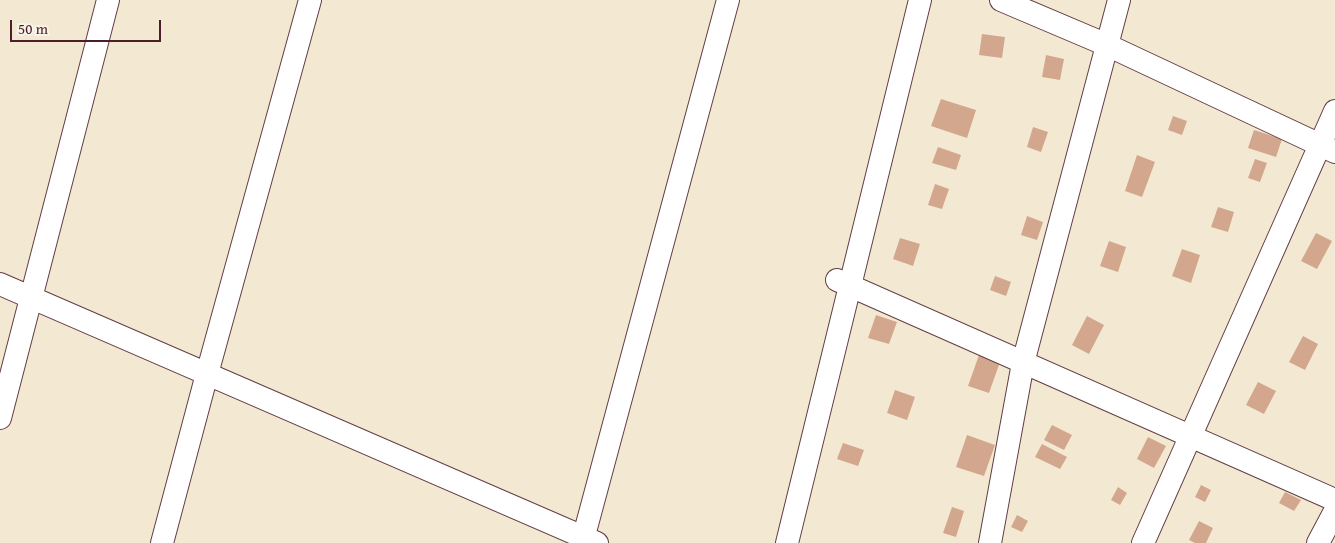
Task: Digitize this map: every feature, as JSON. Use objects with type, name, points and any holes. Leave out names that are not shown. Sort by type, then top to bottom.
[{"type":"street","points":[[0,418],[108,0]]},
{"type":"street","points":[[162,543],[310,0]]},
{"type":"street","points":[[0,284],[587,541],[728,0]]},
{"type":"street","points":[[787,543],[843,283],[920,0]]},
{"type":"street","points":[[1001,0],[1107,45],[1327,148]]},
{"type":"street","points":[[990,543],[1023,363],[1119,0]]},
{"type":"street","points":[[1143,543],[1191,435],[1327,148],[1335,111]]},
{"type":"street","points":[[843,283],[1335,500]]},
{"type":"street","points":[[1318,543],[1335,512]]},
{"type":"building","points":[[982,34],[1005,37],[1002,58],[979,55]]},
{"type":"building","points":[[1046,55],[1064,59],[1060,80],[1042,77]]},
{"type":"building","points":[[941,99],[976,110],[967,138],[931,126]]},
{"type":"building","points":[[1173,116],[1187,121],[1182,135],[1168,130]]},
{"type":"building","points":[[1033,127],[1048,132],[1041,152],[1027,147]]},
{"type":"building","points":[[1254,130],[1282,139],[1276,157],[1248,148]]},
{"type":"building","points":[[938,147],[961,155],[956,170],[932,163]]},
{"type":"building","points":[[1137,155],[1155,162],[1142,197],[1125,191]]},
{"type":"building","points":[[1255,159],[1267,163],[1260,182],[1248,178]]},
{"type":"building","points":[[935,184],[949,189],[942,209],[928,205]]},
{"type":"building","points":[[1218,207],[1234,212],[1228,232],[1211,227]]},
{"type":"building","points":[[1027,216],[1043,222],[1037,240],[1021,235]]},
{"type":"building","points":[[1316,233],[1332,241],[1317,269],[1301,261]]},
{"type":"building","points":[[900,238],[920,244],[913,266],[893,259]]},
{"type":"building","points":[[1109,241],[1126,247],[1118,272],[1100,266]]},
{"type":"building","points":[[1182,249],[1200,255],[1191,283],[1172,276]]},
{"type":"building","points":[[995,276],[1011,282],[1006,296],[990,290]]},
{"type":"building","points":[[876,315],[897,322],[889,344],[868,338]]},
{"type":"building","points":[[1087,316],[1104,325],[1089,354],[1072,345]]},
{"type":"building","points":[[1303,336],[1318,344],[1305,370],[1289,362]]},
{"type":"building","points":[[979,355],[1000,362],[989,393],[968,386]]},
{"type":"building","points":[[1258,382],[1276,391],[1264,414],[1246,405]]},
{"type":"building","points":[[895,390],[915,397],[907,420],[887,413]]},
{"type":"building","points":[[1052,425],[1072,435],[1064,450],[1044,440]]},
{"type":"building","points":[[967,435],[995,445],[984,476],[956,467]]},
{"type":"building","points":[[1148,437],[1166,446],[1154,468],[1137,459]]},
{"type":"building","points":[[843,443],[864,450],[858,466],[837,459]]},
{"type":"building","points":[[1042,444],[1067,457],[1060,469],[1035,457]]},
{"type":"building","points":[[1201,485],[1211,490],[1205,502],[1195,497]]},
{"type":"building","points":[[1118,487],[1127,493],[1120,505],[1111,500]]},
{"type":"building","points":[[1285,492],[1301,500],[1294,511],[1279,503]]},
{"type":"building","points":[[952,507],[964,511],[956,537],[943,533]]},
{"type":"building","points":[[1017,515],[1028,521],[1022,532],[1011,527]]},
{"type":"building","points":[[1199,521],[1213,528],[1206,543],[1195,543],[1189,540]]}]
